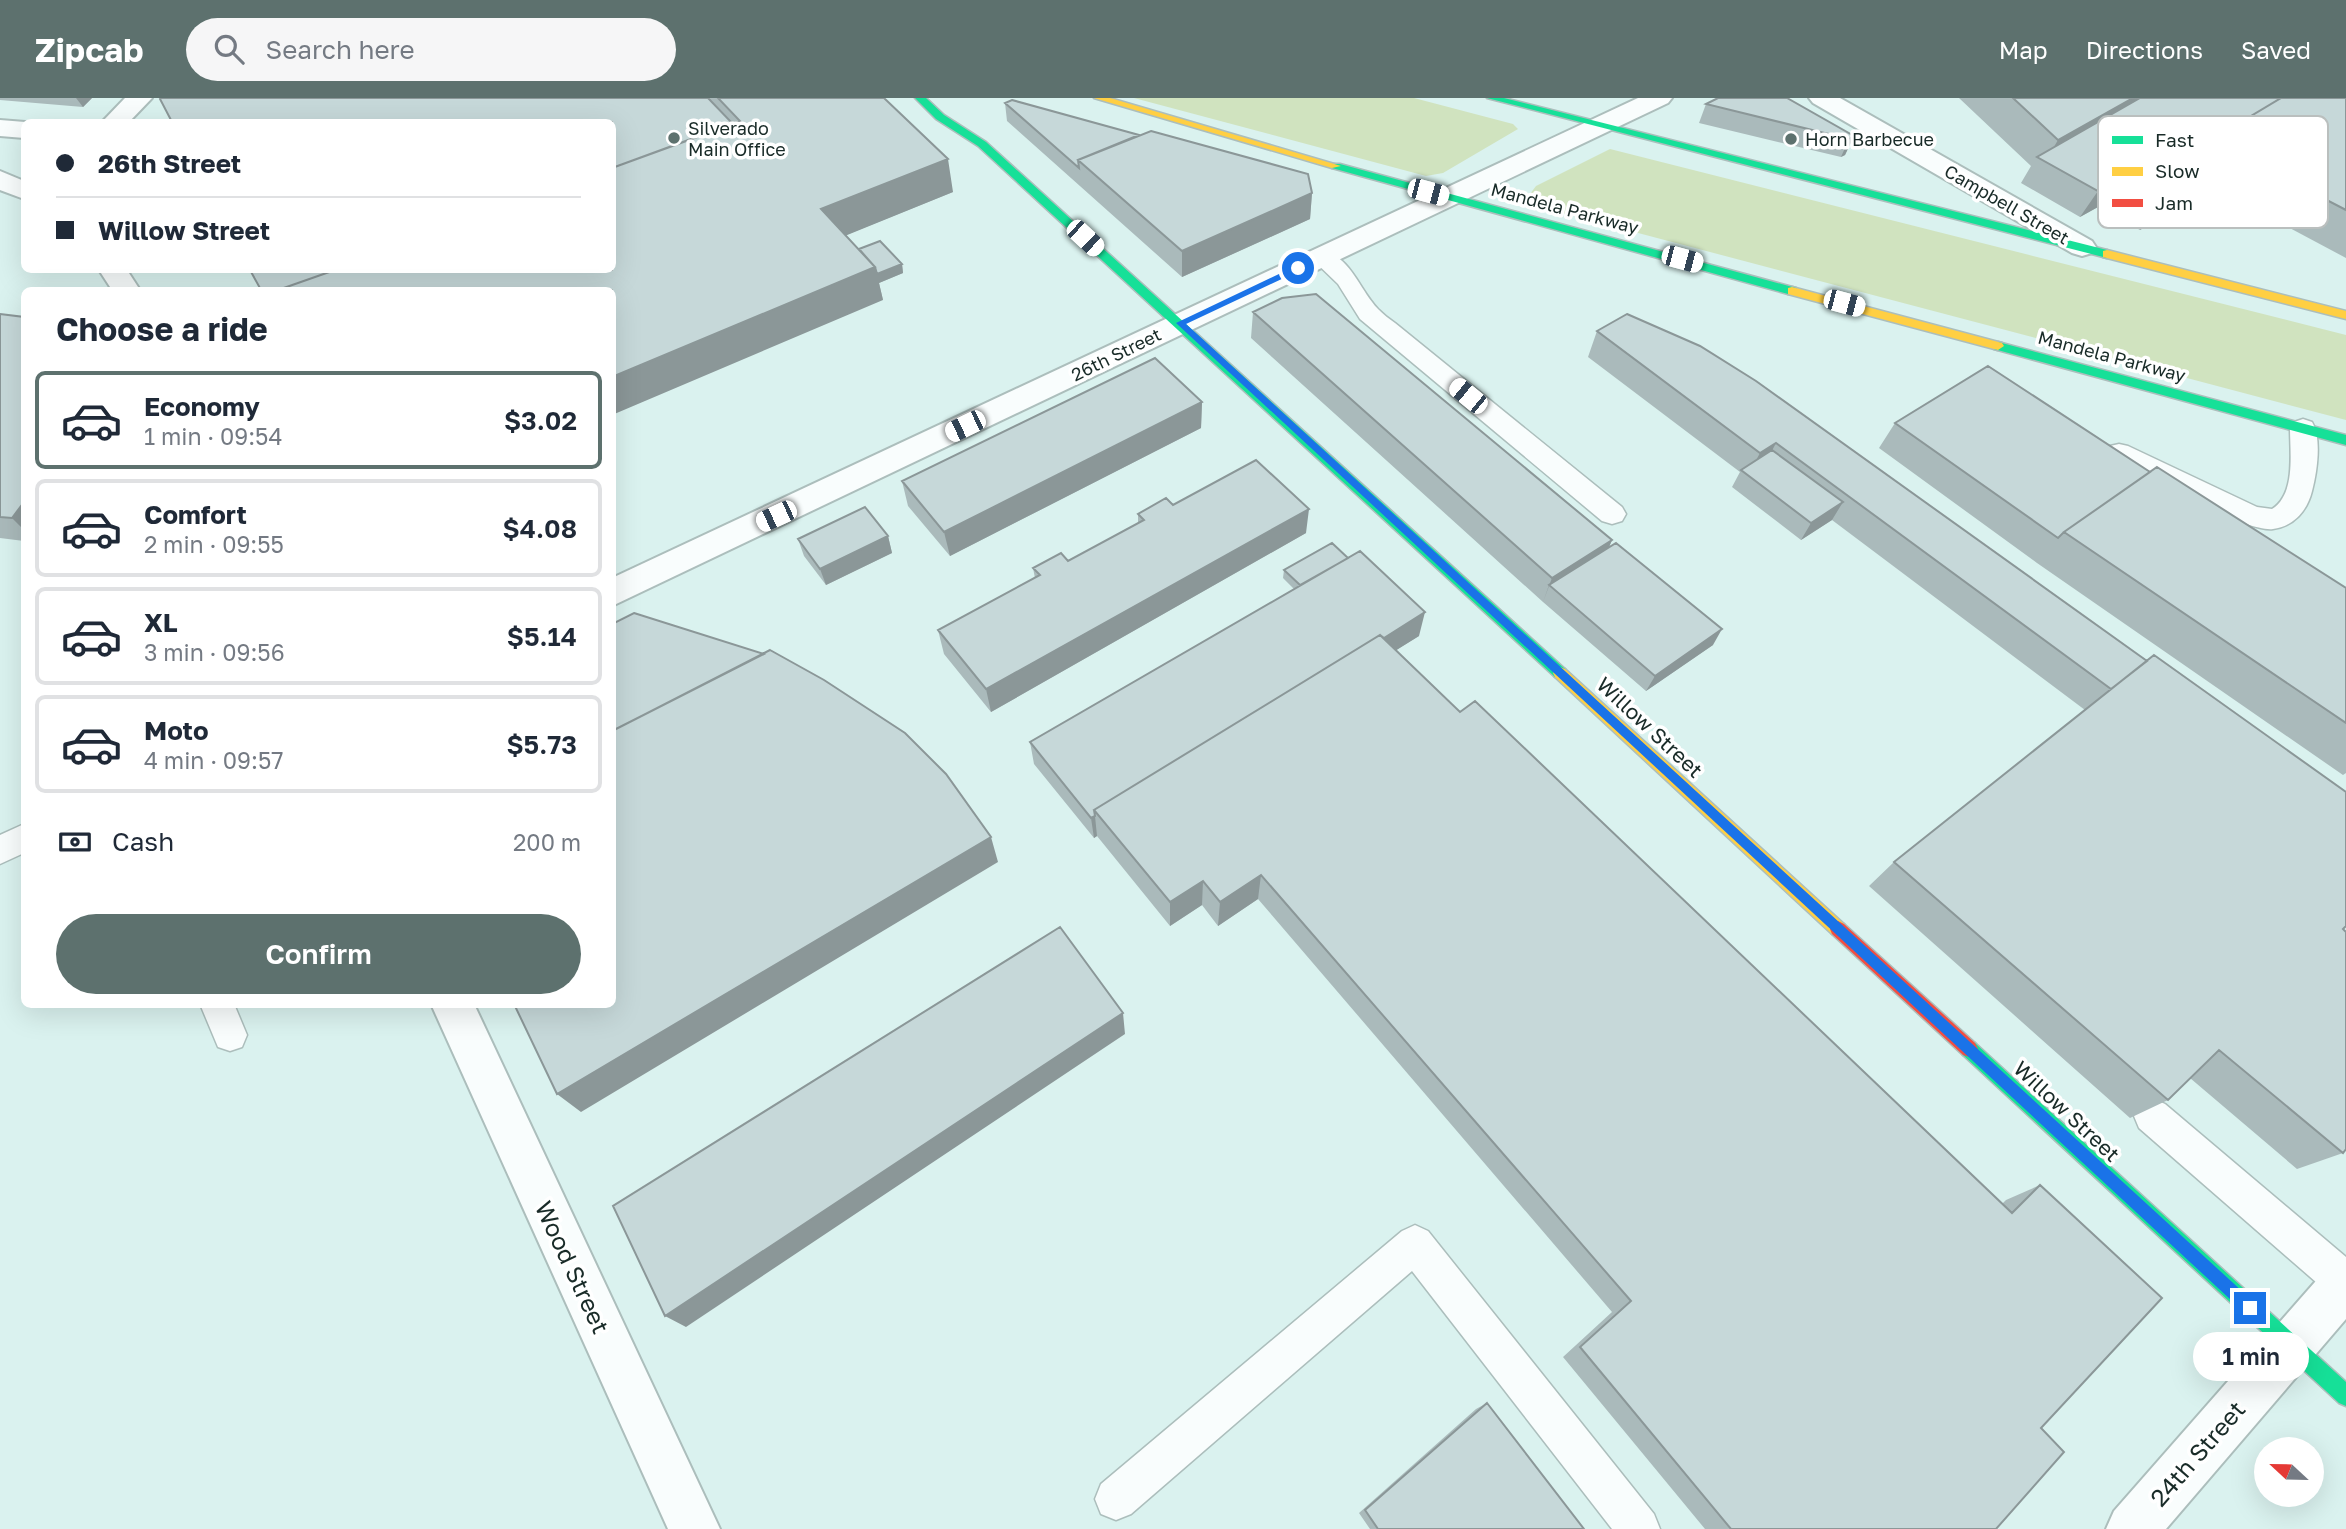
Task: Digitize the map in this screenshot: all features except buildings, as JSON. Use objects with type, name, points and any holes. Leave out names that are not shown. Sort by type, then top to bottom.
[{"type":"main road","name":"Willow Street","points":[[920,98],[940,117],[982,144],[1180,323],[2346,1396]]},
{"type":"main road","name":"Mandela Parkway","points":[[1099,98],[1449,198],[2346,440]]},
{"type":"main road","points":[[1492,98],[2346,315]]},
{"type":"street","points":[[118,119],[139,98]]},
{"type":"street","name":"26th Street","points":[[616,591],[1659,98]]},
{"type":"street","name":"Campbell Street","points":[[1822,98],[2082,247]]},
{"type":"street","points":[[0,128],[21,130]]},
{"type":"street","points":[[0,179],[21,190]]},
{"type":"street","name":"Wood Street","points":[[454,1008],[694,1529]]},
{"type":"street","name":"24th Street","points":[[2132,1529],[2346,1282]]},
{"type":"lane","points":[[1322,257],[1348,279],[1368,313],[1386,329],[1612,514]]},
{"type":"lane","points":[[2119,453],[2251,516],[2275,519],[2292,509],[2299,492],[2303,428]]},
{"type":"lane","points":[[0,850],[21,840]]},
{"type":"lane","points":[[2152,1116],[2346,1282]]},
{"type":"lane","points":[[1116,1499],[1415,1244],[1639,1529]]},
{"type":"green space","points":[[1134,98],[1414,98],[1513,124],[1518,129],[1443,173],[1426,176]]},
{"type":"green space","points":[[1610,149],[2346,335],[2346,420],[1552,211],[1533,199],[1530,194],[1536,186]]},
{"type":"traffic: fast","points":[[920,98],[940,117],[982,144],[1560,673]]},
{"type":"traffic: fast","points":[[1492,98],[2107,254]]},
{"type":"traffic: fast","points":[[1336,166],[1792,291]]},
{"type":"traffic: fast","points":[[1998,346],[2346,440]]},
{"type":"traffic: fast","points":[[1969,1049],[2346,1396]]},
{"type":"traffic: slow","points":[[1099,98],[1336,166]]},
{"type":"traffic: slow","points":[[2107,254],[2346,315]]},
{"type":"traffic: slow","points":[[1792,291],[1998,346]]},
{"type":"traffic: slow","points":[[1560,673],[1838,929]]},
{"type":"traffic: jam","points":[[1838,929],[1969,1049]]},
{"type":"place","name":"Silverado Main Office","points":[[674,138]]},
{"type":"place","name":"Horn Barbecue","points":[[1791,139]]},
{"type":"route","points":[[1298,268],[1180,323],[2250,1308]]}]
